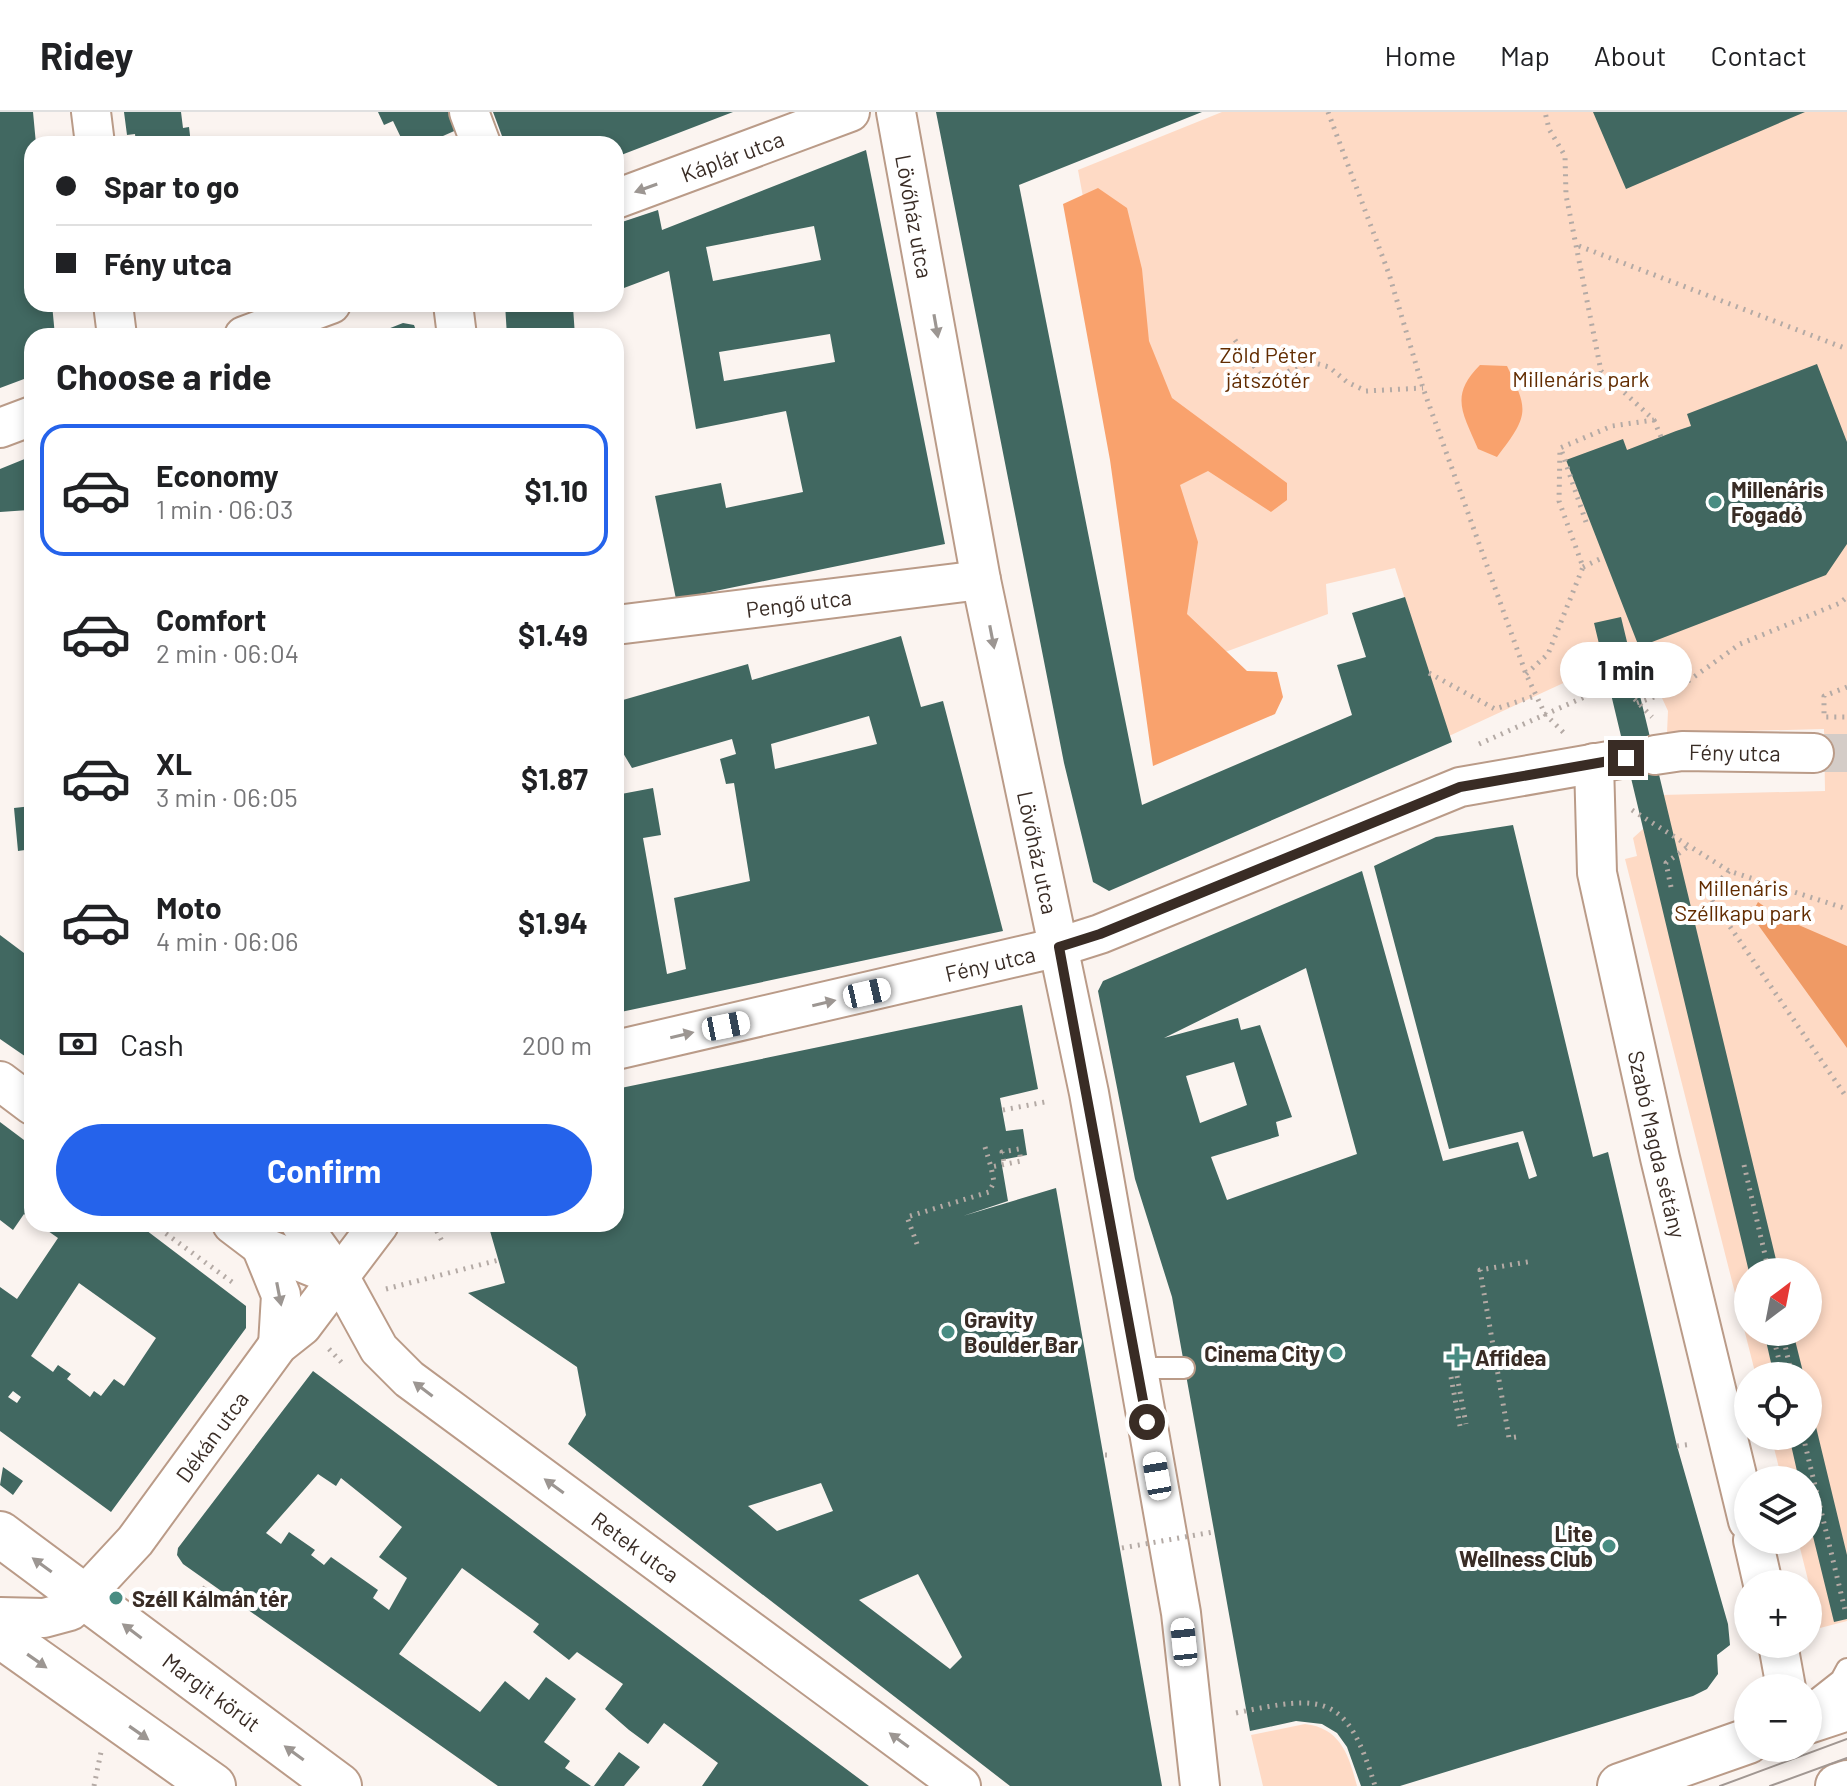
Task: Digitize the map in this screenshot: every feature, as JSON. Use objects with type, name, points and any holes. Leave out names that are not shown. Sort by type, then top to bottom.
[{"type":"main road","points":[[0,1534],[84,1596]]},
{"type":"main road","name":"Margit körút","points":[[84,1596],[339,1786]]},
{"type":"main road","points":[[0,1635],[213,1786]]},
{"type":"main road","points":[[1822,1716],[1847,1708]]},
{"type":"main road","points":[[1620,1786],[1734,1746]]},
{"type":"main road","points":[[1838,1786],[1847,1783]]},
{"type":"street","points":[[91,112],[94,136]]},
{"type":"street","points":[[469,112],[478,136]]},
{"type":"street","name":"Káplár utca","points":[[624,196],[850,112]]},
{"type":"street","name":"Lövőház utca","points":[[896,112],[981,580],[1044,892],[1059,947],[1138,1368],[1181,1613],[1200,1786]]},
{"type":"street","points":[[266,328],[309,312]]},
{"type":"street","points":[[0,428],[24,419]]},
{"type":"street","name":"Pengő utca","points":[[624,624],[981,580]]},
{"type":"street","name":"Fény utca","points":[[624,1048],[1059,947],[1100,934],[1460,787],[1682,751],[1814,753]]},
{"type":"street","name":"Szabó Magda sétány","points":[[1625,759],[1596,805],[1597,873],[1660,1158],[1735,1466]]},
{"type":"street","points":[[0,1081],[24,1099]]},
{"type":"street","name":"Retek utca","points":[[307,1232],[340,1278],[379,1349],[409,1379],[961,1786]]},
{"type":"street","points":[[247,1235],[340,1278],[373,1232]]},
{"type":"street","points":[[247,1235],[281,1295],[278,1345]]},
{"type":"street","name":"Dékán utca","points":[[84,1596],[135,1541],[278,1345],[302,1326],[340,1278]]},
{"type":"street","points":[[0,1617],[57,1616],[70,1611],[84,1596]]},
{"type":"lane","points":[[1138,1368],[1184,1368]]},
{"type":"lane","points":[[1822,1695],[1841,1680],[1847,1669]]},
{"type":"path","points":[[1328,112],[1389,274],[1423,388],[1535,696],[1545,714],[1625,759]]},
{"type":"path","points":[[1545,112],[1549,129],[1565,156],[1566,195],[1601,371],[1654,420],[1661,437]]},
{"type":"path","points":[[1578,246],[1847,349]]},
{"type":"path","points":[[1235,340],[1259,373],[1272,378],[1312,362],[1329,367],[1347,382],[1366,391],[1423,388]]},
{"type":"path","points":[[1560,448],[1612,426],[1654,420]]},
{"type":"path","points":[[1526,674],[1548,654],[1583,567],[1559,501],[1560,448]]},
{"type":"path","points":[[1560,448],[1587,525]]},
{"type":"path","points":[[1583,567],[1604,557]]},
{"type":"path","points":[[1637,703],[1677,689],[1740,644],[1840,603],[1847,597]]},
{"type":"path","points":[[1429,673],[1495,709],[1535,696]]},
{"type":"path","points":[[1847,687],[1824,696],[1824,717],[1847,717]]},
{"type":"path","points":[[1596,805],[1629,808],[1729,871],[1847,909]]},
{"type":"path","points":[[1671,887],[1666,863],[1690,845]]},
{"type":"path","points":[[1729,871],[1707,893],[1847,1098]]},
{"type":"path","points":[[1003,1110],[1045,1102]]},
{"type":"path","points":[[917,1244],[907,1217],[989,1192],[994,1182],[985,1147]]},
{"type":"path","points":[[991,1167],[1021,1161],[1019,1149],[1002,1152],[1004,1163]]},
{"type":"path","points":[[1744,1165],[1766,1258]]},
{"type":"path","points":[[164,1232],[234,1283]]},
{"type":"path","points":[[437,1232],[444,1245]]},
{"type":"path","points":[[378,1291],[499,1260]]},
{"type":"path","points":[[1516,1437],[1509,1438],[1480,1270],[1533,1261]]},
{"type":"path","points":[[1454,1376],[1463,1425]]},
{"type":"path","points":[[1806,1450],[1845,1610]]},
{"type":"path","points":[[1122,1548],[1213,1532]]},
{"type":"path","points":[[190,1608],[209,1582]]},
{"type":"path","points":[[1236,1713],[1303,1702],[1337,1713],[1360,1740],[1375,1786]]},
{"type":"path","points":[[94,1786],[102,1745]]},
{"type":"green space","name":"Millenáris park","points":[[1222,112],[1847,112],[1847,1621],[1822,1627],[1822,1570],[1806,1570],[1802,1554],[1822,1554],[1822,1466],[1778,1466],[1774,1450],[1822,1450],[1822,1362],[1752,1362],[1748,1346],[1822,1346],[1822,1258],[1734,1258],[1734,1289],[1625,859],[1637,856],[1633,838],[1652,821],[1661,795],[1825,791],[1824,729],[1667,733],[1668,711],[1639,648],[1449,736],[1395,568],[1326,584],[1328,614],[1171,672],[1078,170]]},
{"type":"green space","points":[[1305,1724],[1327,1731],[1342,1745],[1357,1786],[1263,1786],[1251,1735]]},
{"type":"shaded area","points":[[1098,188],[1127,208],[1142,269],[1149,341],[1172,398],[1287,483],[1287,500],[1271,512],[1208,471],[1180,485],[1198,542],[1187,614],[1247,671],[1277,672],[1283,697],[1275,714],[1153,766],[1110,460],[1063,204]]},
{"type":"shaded area","points":[[1480,365],[1507,366],[1522,403],[1520,422],[1497,457],[1478,449],[1462,405],[1464,386]]},
{"type":"shaded area","points":[[1758,902],[1778,916],[1847,946],[1847,1048],[1751,915]]},
{"type":"building","points":[[0,112],[33,112],[35,136],[24,136],[24,312],[53,312],[54,328],[24,328],[24,379],[0,388]]},
{"type":"building","points":[[124,112],[181,112],[183,128],[189,127],[190,136],[135,134],[127,135]]},
{"type":"building","points":[[378,112],[454,112],[461,128],[443,136],[400,136],[393,121],[384,125]]},
{"type":"building","points":[[493,112],[733,112],[624,154],[624,136],[502,136]]},
{"type":"building","points":[[936,112],[1202,112],[1019,185],[1142,805],[1352,715],[1337,665],[1366,657],[1352,613],[1405,597],[1452,742],[1109,891],[1093,882],[1064,763]]},
{"type":"building","points":[[1593,112],[1805,112],[1626,189]]},
{"type":"building","points":[[866,150],[945,544],[676,599],[655,496],[721,483],[726,508],[803,492],[786,411],[696,429],[669,271],[624,288],[624,221],[658,210],[662,230]],"holes":[[[814,226],[821,260],[713,281],[706,247]],[[830,334],[835,362],[724,381],[719,352]]]},
{"type":"building","points":[[506,312],[573,312],[574,328],[506,328]]},
{"type":"building","points":[[403,323],[415,328],[390,328]]},
{"type":"building","name":"Millenáris Fogadó","points":[[1817,364],[1847,442],[1847,544],[1826,575],[1639,647],[1566,460],[1623,439],[1627,450],[1691,426],[1687,414]]},
{"type":"building","points":[[24,459],[24,510],[0,512],[0,469]]},
{"type":"building","points":[[1621,617],[1776,1258],[1746,1258],[1594,623]]},
{"type":"building","points":[[901,636],[921,707],[943,701],[1003,931],[624,1011],[624,793],[653,788],[661,835],[643,838],[667,974],[686,969],[674,898],[750,881],[734,783],[726,784],[720,759],[736,754],[732,739],[632,768],[624,755],[624,700],[748,664],[752,680]],"holes":[[[869,716],[877,744],[775,769],[771,744]]]},
{"type":"building","points":[[24,807],[24,850],[18,851],[14,808]]},
{"type":"building","points":[[1513,825],[1593,1157],[1608,1152],[1677,1446],[1728,1624],[1730,1645],[1717,1655],[1718,1674],[1707,1689],[1693,1696],[1400,1786],[1361,1786],[1347,1747],[1337,1733],[1322,1724],[1296,1721],[1250,1731],[1172,1297],[1135,1179],[1098,991],[1103,981],[1362,871],[1443,1161],[1518,1142],[1529,1179],[1537,1176],[1523,1131],[1449,1149],[1374,866],[1436,837]],"holes":[[[1306,968],[1357,1154],[1227,1200],[1211,1157],[1279,1136],[1276,1122],[1292,1117],[1260,1025],[1241,1030],[1238,1018],[1164,1038]],[[1234,1062],[1247,1105],[1200,1123],[1186,1076]]]},
{"type":"building","points":[[0,935],[24,953],[24,1056],[0,1039]]},
{"type":"building","points":[[1022,1005],[1038,1089],[1000,1098],[1006,1131],[1023,1129],[1027,1155],[1001,1160],[1008,1201],[963,1216],[1056,1188],[1162,1786],[1010,1786],[568,1444],[586,1415],[577,1367],[468,1293],[505,1283],[490,1232],[624,1232],[624,1087]],"holes":[[[821,1483],[833,1511],[777,1531],[748,1506]],[[918,1574],[962,1657],[950,1669],[859,1600]]]},
{"type":"building","points":[[0,1122],[24,1140],[24,1214],[13,1230],[0,1220]]},
{"type":"building","points":[[49,1232],[149,1232],[246,1306],[246,1328],[111,1512],[0,1431],[0,1287],[17,1299],[58,1238]],"holes":[[[79,1283],[156,1338],[124,1386],[114,1379],[101,1396],[94,1391],[90,1397],[67,1379],[71,1374],[58,1365],[53,1372],[31,1356]],[[13,1391],[21,1397],[17,1403],[8,1397]]]},
{"type":"building","points":[[1767,1346],[1796,1346],[1800,1362],[1771,1362]]},
{"type":"building","points":[[313,1371],[869,1786],[702,1786],[718,1763],[664,1723],[648,1744],[629,1730],[605,1709],[623,1684],[577,1652],[569,1660],[533,1632],[539,1624],[462,1568],[399,1654],[480,1712],[505,1681],[529,1700],[546,1677],[576,1699],[544,1742],[570,1761],[565,1768],[591,1786],[498,1786],[183,1564],[177,1555],[178,1548]],"holes":[[[318,1474],[336,1486],[341,1478],[402,1527],[379,1557],[407,1578],[389,1610],[373,1598],[378,1590],[331,1557],[324,1565],[311,1555],[315,1550],[289,1532],[281,1544],[266,1533]]]},
{"type":"building","points":[[1792,1450],[1822,1450],[1847,1555],[1847,1619],[1834,1622],[1817,1554],[1822,1554],[1822,1466],[1796,1466]]},
{"type":"building","points":[[3,1467],[23,1481],[13,1495],[0,1485]]},
{"type":"building","points":[[619,1752],[640,1767],[624,1786],[594,1786]]},
{"type":"tunnel","points":[[1814,753],[1847,753]]},
{"type":"tram line","points":[[1720,1786],[1847,1739]]},
{"type":"tram line","points":[[1770,1786],[1847,1758]]},
{"type":"place","name":"Millenáris Fogadó","points":[[1715,502]]},
{"type":"place","name":"Gravity Boulder Bar","points":[[948,1332]]},
{"type":"place","name":"Cinema City","points":[[1336,1353]]},
{"type":"place","name":"Affidea","points":[[1457,1357]]},
{"type":"place","name":"Lite Wellness Club","points":[[1609,1546]]},
{"type":"place","name":"Széll Kálmán tér","points":[[116,1598]]},
{"type":"route","points":[[1147,1422],[1089,1093],[1059,947],[1100,934],[1460,787],[1626,758]]},
{"type":"park label","name":"Zöld Péter játszótér","points":[[1268,366]]},
{"type":"park label","name":"Millenáris Széllkapu park","points":[[1743,900]]}]
